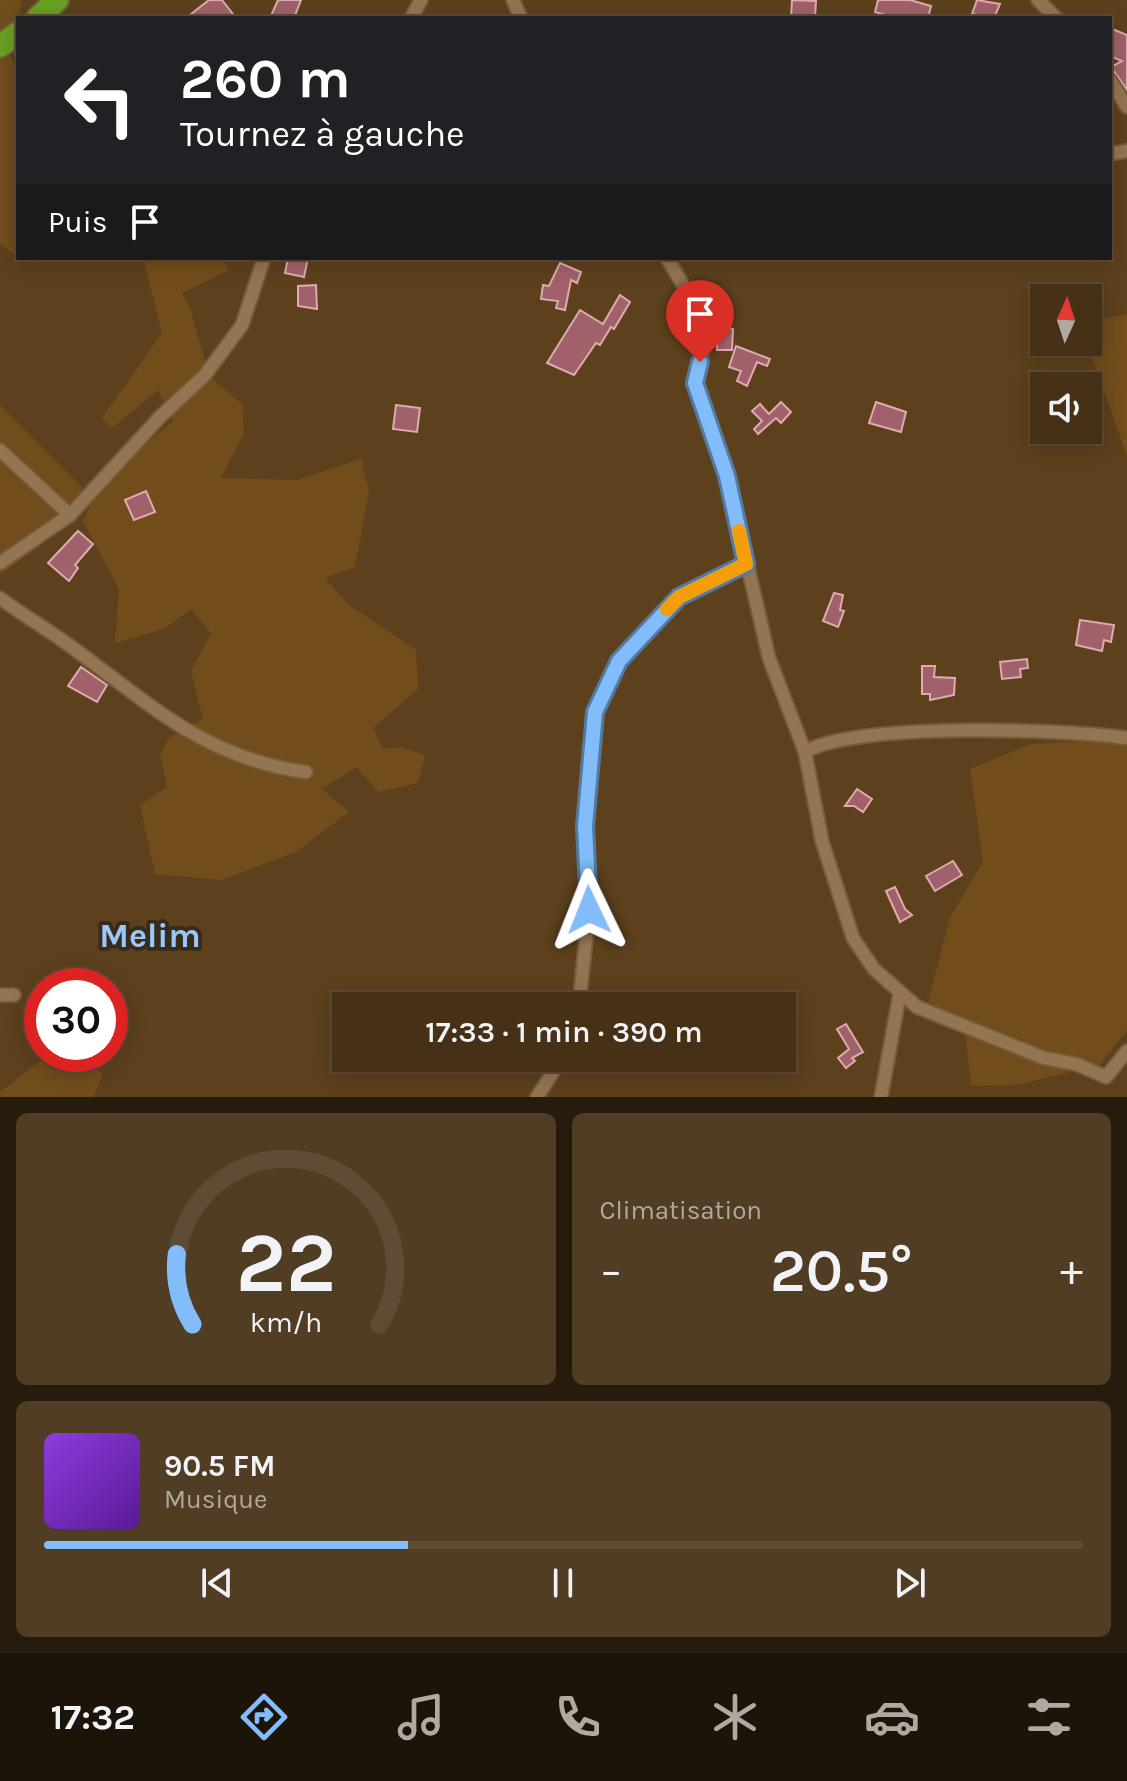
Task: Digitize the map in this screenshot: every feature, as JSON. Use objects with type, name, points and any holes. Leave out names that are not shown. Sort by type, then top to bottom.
[{"type":"highway","points":[[40,16],[57,0]]},
{"type":"street","points":[[1038,0],[1054,16]]},
{"type":"street","points":[[1112,83],[1127,107]]},
{"type":"street","points":[[0,563],[70,515],[160,417],[205,375],[242,325],[263,260]]},
{"type":"street","points":[[668,260],[702,317],[705,341],[695,383],[727,476],[769,658],[805,752],[822,841],[853,938],[874,969],[917,1007],[966,1029],[1106,1077],[1127,1051]]},
{"type":"street","points":[[0,450],[70,515]]},
{"type":"street","points":[[580,992],[589,910],[585,826],[595,712],[619,661],[679,597],[746,564]]},
{"type":"street","points":[[0,598],[162,714],[216,748],[265,767],[306,772]]},
{"type":"street","points":[[805,752],[830,742],[923,733],[1054,731],[1127,738]]},
{"type":"street","points":[[881,1097],[900,992]]},
{"type":"street","points":[[0,995],[14,995]]},
{"type":"street","points":[[537,1097],[553,1072]]},
{"type":"shaded area","points":[[0,0],[22,0],[10,54],[16,70],[16,256],[0,244]]},
{"type":"shaded area","points":[[144,260],[223,260],[229,270],[182,293],[191,311],[209,376],[243,405],[244,433],[221,478],[298,480],[361,459],[369,491],[355,567],[325,578],[348,604],[416,650],[418,689],[373,728],[383,749],[399,747],[425,755],[418,783],[379,792],[356,767],[322,789],[349,812],[296,852],[221,880],[155,874],[140,805],[167,787],[160,754],[169,738],[203,719],[191,671],[211,634],[191,609],[164,629],[115,643],[119,589],[83,521],[102,482],[173,421],[158,390],[112,428],[102,418],[162,333]]},
{"type":"shaded area","points":[[1127,314],[1127,457],[1102,385],[1102,372],[1098,372],[1092,356],[1102,356],[1103,319]]},
{"type":"shaded area","points":[[0,405],[82,487],[72,522],[0,575]]},
{"type":"shaded area","points":[[1127,732],[1127,1030],[1095,1070],[1074,1071],[1017,1085],[971,1086],[964,1021],[928,1002],[950,918],[983,861],[970,769],[1031,744],[1095,741]]},
{"type":"shaded area","points":[[26,1072],[100,1072],[103,1075],[93,1097],[0,1097],[0,1092]]},
{"type":"building","points":[[209,0],[222,0],[234,16],[189,16]]},
{"type":"building","points":[[278,0],[301,0],[295,16],[271,16]]},
{"type":"building","points":[[792,0],[816,1],[815,16],[791,16]]},
{"type":"building","points":[[878,0],[910,0],[931,6],[928,16],[889,16],[875,12]]},
{"type":"building","points":[[977,0],[1000,4],[995,16],[972,14]]},
{"type":"building","points":[[1112,29],[1127,35],[1127,90],[1112,68],[1122,61],[1112,57]]},
{"type":"building","points":[[288,260],[308,260],[304,277],[285,273]]},
{"type":"building","points":[[560,263],[581,272],[577,283],[571,280],[565,310],[556,308],[558,301],[541,299],[543,285],[549,286]]},
{"type":"building","points":[[316,285],[317,309],[298,306],[298,286]]},
{"type":"building","points":[[620,295],[630,302],[614,329],[611,327],[600,345],[596,343],[574,375],[547,363],[580,310],[603,324]]},
{"type":"building","points":[[718,328],[733,329],[732,350],[717,350]]},
{"type":"building","points":[[736,346],[770,359],[767,366],[757,362],[747,386],[737,381],[741,371],[729,367]]},
{"type":"building","points":[[781,402],[791,412],[781,423],[776,418],[758,434],[754,429],[762,421],[752,411],[760,404],[769,414]]},
{"type":"building","points":[[876,402],[906,412],[901,432],[869,423]]},
{"type":"building","points":[[396,405],[420,408],[417,432],[393,429]]},
{"type":"building","points":[[146,491],[155,512],[134,520],[125,500]]},
{"type":"building","points":[[78,531],[93,544],[75,565],[78,568],[69,581],[48,563]]},
{"type":"building","points":[[834,593],[843,595],[840,610],[844,611],[838,627],[823,621]]},
{"type":"building","points":[[1080,620],[1114,625],[1111,642],[1104,640],[1102,651],[1076,645]]},
{"type":"building","points":[[1027,659],[1028,668],[1020,669],[1021,677],[1002,679],[1000,662]]},
{"type":"building","points":[[922,666],[935,666],[934,677],[955,678],[954,695],[930,700],[930,694],[922,694]]},
{"type":"building","points":[[81,667],[107,685],[97,702],[68,686]]},
{"type":"building","points":[[857,789],[872,799],[863,812],[854,806],[845,806]]},
{"type":"building","points":[[953,861],[962,875],[935,891],[926,876]]},
{"type":"building","points":[[895,887],[905,909],[912,915],[900,922],[886,891]]},
{"type":"building","points":[[846,1024],[863,1052],[852,1058],[855,1061],[846,1068],[838,1058],[849,1049],[837,1029]]},
{"type":"slow traffic","points":[[667,609],[679,597],[746,564],[739,531]]},
{"type":"district","name":"Melim","points":[[150,935]]},
{"type":"route","points":[[589,910],[585,826],[595,712],[619,661],[679,597],[746,564],[727,476],[695,383],[700,362]]}]
